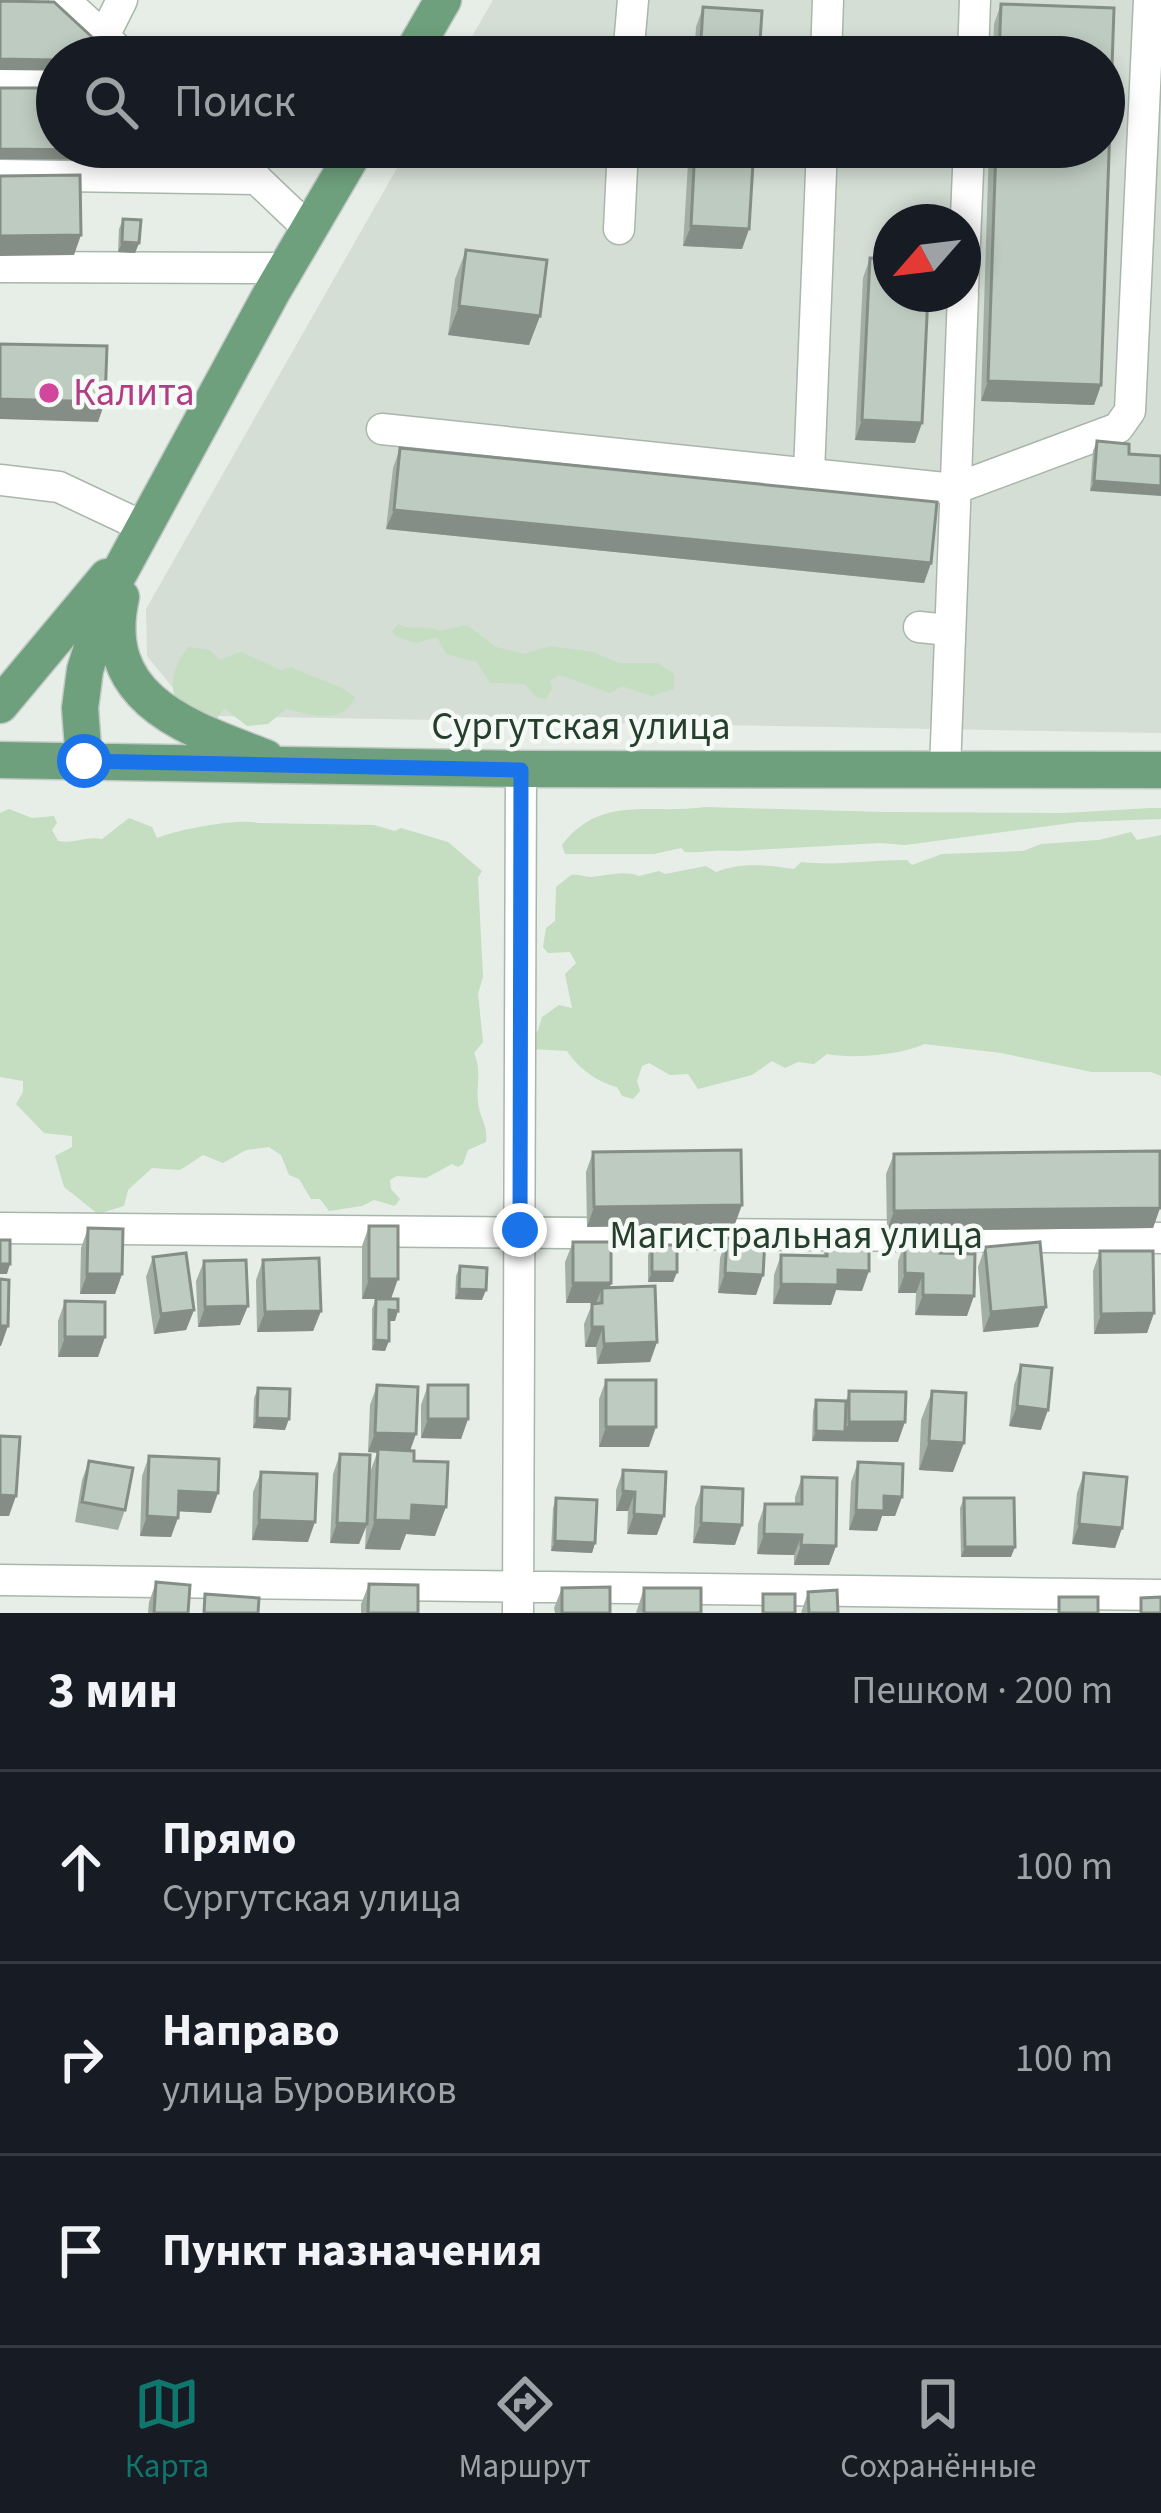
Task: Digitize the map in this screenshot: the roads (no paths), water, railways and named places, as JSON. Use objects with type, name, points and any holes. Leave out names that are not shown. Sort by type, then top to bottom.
[{"type":"main road","points":[[422,36],[443,0]]},
{"type":"main road","points":[[84,761],[80,708],[85,670],[103,609],[138,537],[345,168]]},
{"type":"main road","points":[[0,705],[138,537]]},
{"type":"main road","points":[[138,537],[115,626],[134,684],[160,712],[187,727],[290,766]]},
{"type":"main road","name":"Сургутская улица","points":[[0,760],[521,770],[1161,770]]},
{"type":"street","points":[[64,0],[103,36]]},
{"type":"street","points":[[117,36],[122,0]]},
{"type":"street","points":[[630,36],[633,0]]},
{"type":"street","points":[[827,36],[828,0]]},
{"type":"street","points":[[974,36],[976,0]]},
{"type":"street","points":[[382,429],[954,489],[1118,428],[1130,411],[1149,0]]},
{"type":"street","points":[[0,85],[36,86]]},
{"type":"street","points":[[246,168],[309,229]]},
{"type":"street","points":[[619,230],[622,168]]},
{"type":"street","points":[[809,473],[821,168]]},
{"type":"street","points":[[967,204],[968,168]]},
{"type":"street","points":[[0,176],[257,178]]},
{"type":"street","points":[[0,267],[286,268]]},
{"type":"street","points":[[945,770],[934,629],[954,489],[962,312]]},
{"type":"street","points":[[0,480],[59,487],[138,537]]},
{"type":"street","points":[[518,1599],[521,770]]},
{"type":"street","name":"Магистральная улица","points":[[0,1228],[1161,1238]]},
{"type":"street","points":[[0,1580],[518,1599],[1161,1595]]},
{"type":"place","name":"Калита","points":[[49,393]]}]
